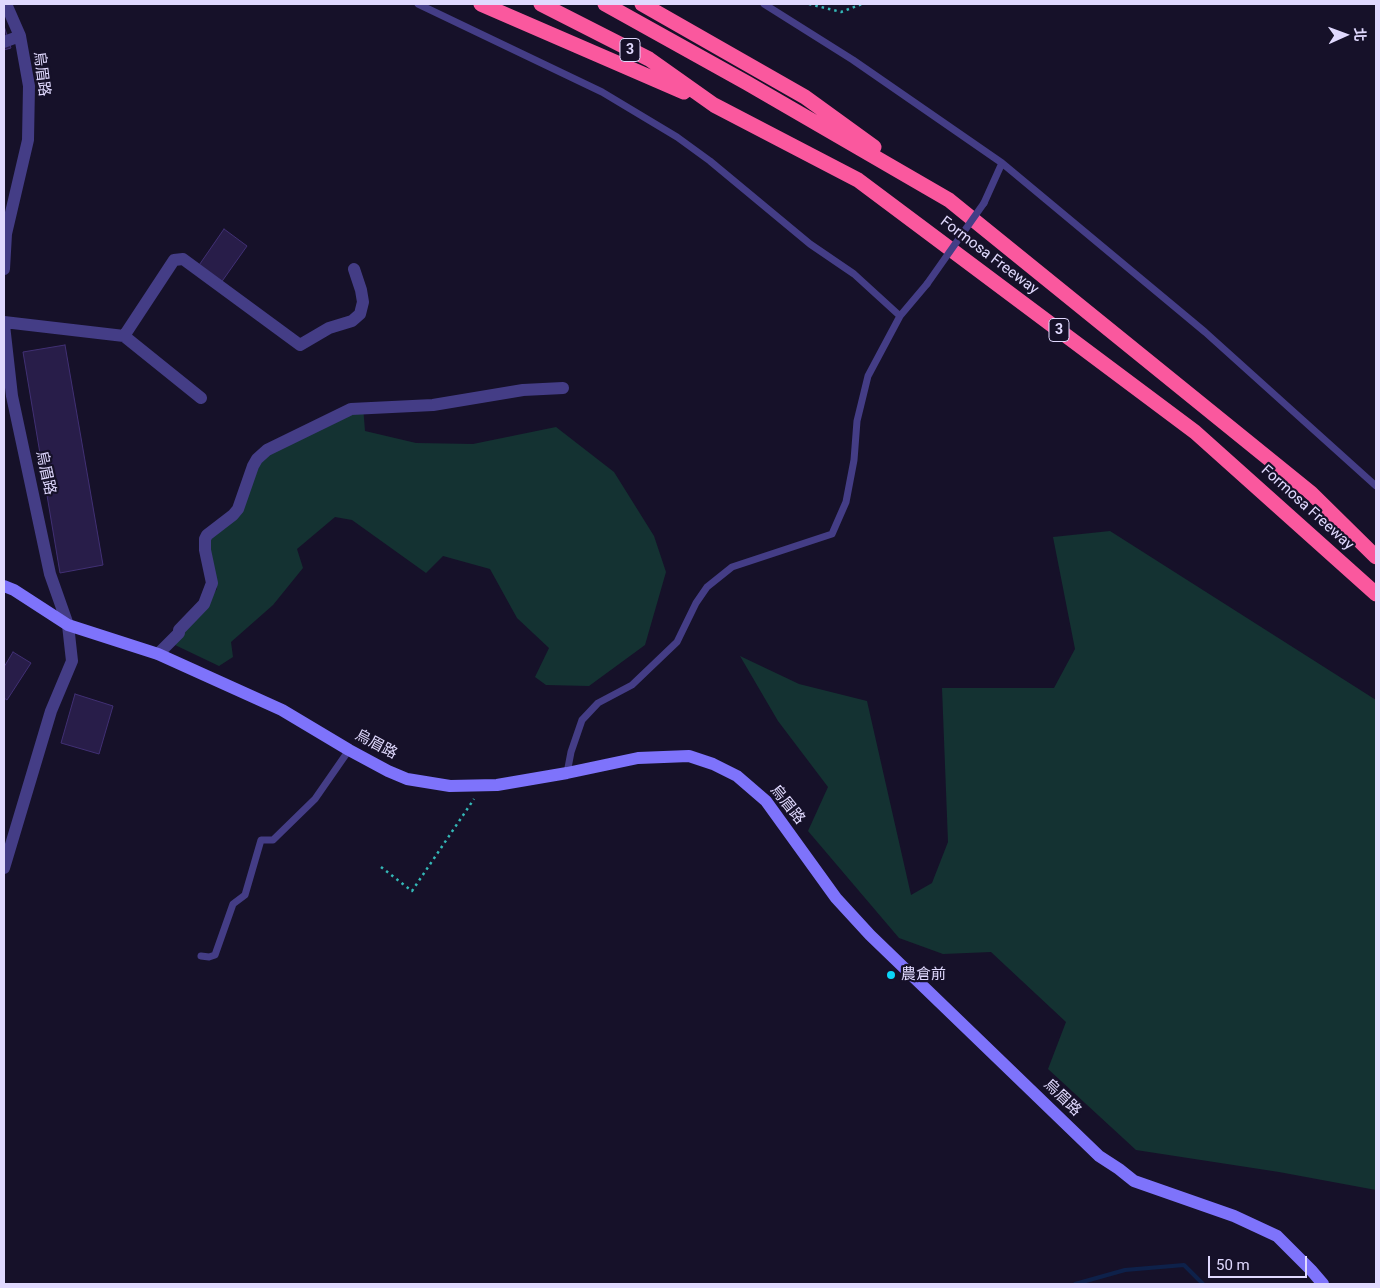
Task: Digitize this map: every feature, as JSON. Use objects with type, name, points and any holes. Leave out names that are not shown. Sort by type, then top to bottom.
[{"type":"highway","points":[[482,4],[714,105]]},
{"type":"highway","name":"Formosa Freeway","points":[[541,4],[649,59],[714,105],[858,180],[1195,432],[1376,594]]},
{"type":"highway","name":"Formosa Freeway","points":[[605,4],[747,83],[949,200],[1311,493],[1376,556]]},
{"type":"highway","points":[[642,4],[805,97],[949,200]]},
{"type":"main road","name":"烏眉路","points":[[7,590],[68,625],[158,654],[282,710],[349,750],[407,779],[450,786],[497,784],[567,774],[638,758],[689,756],[713,764],[737,776],[766,801],[836,898],[870,936],[1100,1156],[1119,1168],[1134,1181],[1234,1216],[1277,1236],[1323,1284]]},
{"type":"street","name":"烏眉路","points":[[4,269],[6,234],[28,140],[29,86],[20,36],[6,4]]},
{"type":"street","points":[[4,42],[20,36]]},
{"type":"street","points":[[124,336],[174,260],[183,259],[300,345],[329,328],[352,321],[360,314],[363,302],[354,269]]},
{"type":"street","name":"烏眉路","points":[[4,324],[14,405],[50,574],[68,625]]},
{"type":"street","points":[[4,324],[124,336],[201,398]]},
{"type":"street","points":[[158,654],[204,604],[212,583],[205,550],[205,539],[207,535],[238,509],[253,466],[267,450],[351,409],[433,405],[523,390],[563,388]]},
{"type":"street","points":[[4,868],[51,711],[72,661],[68,625]]},
{"type":"lane","points":[[418,4],[602,92],[677,137],[710,161],[810,244],[854,274],[900,316]]},
{"type":"lane","points":[[764,4],[854,60],[1002,164],[1205,332],[1376,486]]},
{"type":"lane","points":[[567,774],[571,752],[582,720],[598,703],[632,685],[677,642],[696,603],[707,587],[732,567],[832,534],[846,502],[854,460],[857,421],[868,376],[900,316],[928,284],[984,203],[1002,164]]},
{"type":"lane","points":[[201,956],[209,957],[215,955],[233,904],[245,895],[261,840],[273,840],[315,799],[349,750]]},
{"type":"path","points":[[809,4],[841,12],[862,4]]},
{"type":"path","points":[[381,868],[412,891],[484,785]]},
{"type":"green space","points":[[363,406],[365,431],[416,443],[473,444],[556,427],[614,472],[654,536],[666,572],[645,645],[589,686],[546,685],[535,677],[549,648],[517,618],[490,569],[443,556],[426,573],[352,520],[335,517],[297,549],[303,568],[273,605],[231,642],[233,657],[219,666],[175,645],[217,589],[208,538],[235,515],[268,446]]},
{"type":"green space","points":[[1110,531],[1376,700],[1376,1190],[1279,1172],[1136,1150],[1048,1069],[1066,1022],[991,952],[943,954],[899,938],[808,831],[828,787],[778,721],[740,656],[799,684],[867,701],[911,895],[932,883],[948,842],[942,688],[1054,688],[1075,649],[1053,537]]},
{"type":"building","points":[[4,30],[11,48],[4,50]]},
{"type":"building","points":[[224,229],[247,246],[218,287],[195,271]]},
{"type":"building","points":[[65,345],[103,565],[60,573],[23,352]]},
{"type":"building","points":[[13,652],[31,663],[7,700],[4,698],[4,667]]},
{"type":"building","points":[[75,694],[113,706],[99,754],[61,743]]},
{"type":"waterway","points":[[1075,1284],[1125,1270],[1184,1265],[1203,1284]]},
{"type":"place","name":"農倉前","points":[[891,975]]}]
